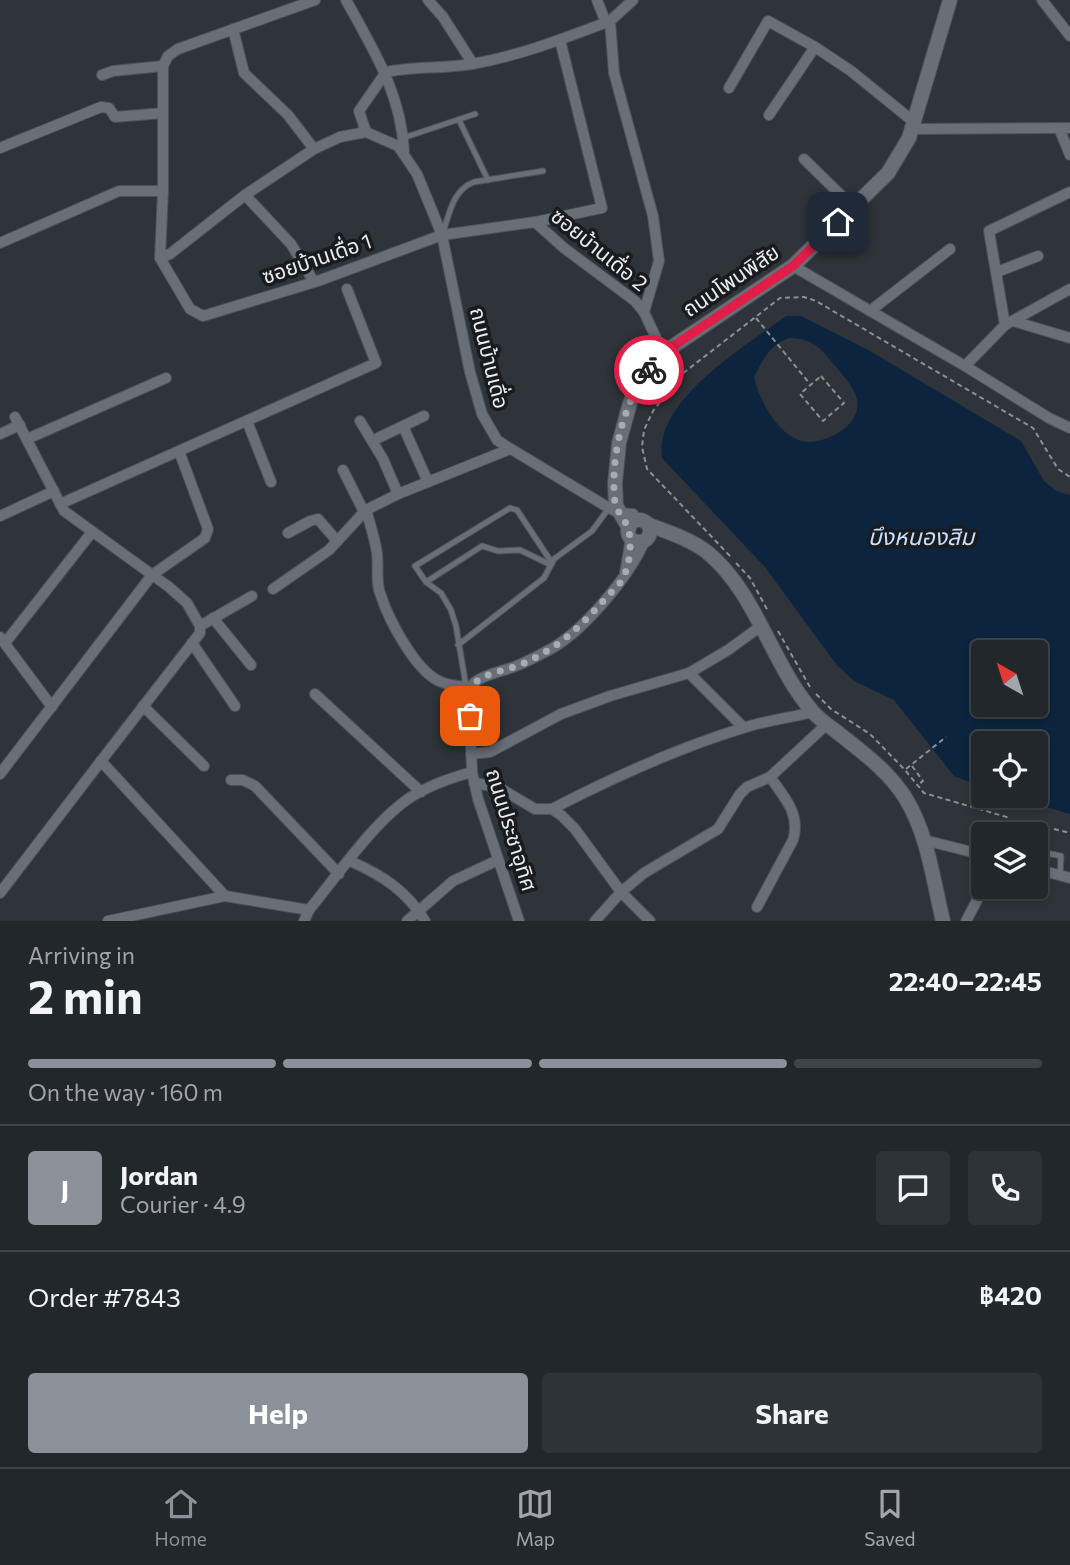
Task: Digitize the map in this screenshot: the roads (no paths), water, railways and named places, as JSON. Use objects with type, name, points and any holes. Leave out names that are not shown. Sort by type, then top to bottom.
[{"type":"street","points":[[315,0],[178,49],[168,56],[163,66],[160,258],[170,254],[245,195],[314,149],[340,137],[366,132],[392,142],[404,151]]},
{"type":"street","points":[[346,0],[386,72],[404,151]]},
{"type":"street","points":[[428,0],[443,17],[473,64]]},
{"type":"street","points":[[597,0],[608,22],[614,74],[653,216],[659,261],[644,313]]},
{"type":"street","points":[[366,132],[359,111],[386,72],[473,64],[560,40],[608,22],[633,0]]},
{"type":"street","name":"ถนนโพนพิสัย","points":[[632,522],[619,443],[638,384],[663,353],[793,266],[888,173],[902,153],[913,125],[950,0]]},
{"type":"street","points":[[1042,0],[1070,36]]},
{"type":"street","points":[[729,88],[768,20],[851,71],[913,125],[1064,128],[1070,155]]},
{"type":"street","points":[[233,29],[244,73],[288,115],[314,149]]},
{"type":"street","points":[[535,222],[602,208],[560,40]]},
{"type":"street","points":[[769,115],[815,47]]},
{"type":"street","points":[[102,75],[113,71],[163,66]]},
{"type":"street","points":[[0,148],[101,107],[109,108],[115,117],[163,113]]},
{"type":"street","name":"ถนนบ้านเดื่อ","points":[[404,151],[417,174],[442,235],[470,372],[482,414],[497,440],[632,522]]},
{"type":"street","points":[[804,159],[853,207]]},
{"type":"street","points":[[0,243],[119,191],[163,191]]},
{"type":"street","points":[[1009,323],[989,231],[1070,192]]},
{"type":"street","points":[[245,195],[291,244],[314,282]]},
{"type":"street","name":"ซอยบ้านเดื่อ 2","points":[[442,235],[535,222],[564,248],[629,295],[644,313],[663,353]]},
{"type":"street","name":"ซอยบ้านเดื่อ 1","points":[[160,258],[190,309],[204,316],[314,282],[442,235]]},
{"type":"street","points":[[870,311],[950,248]]},
{"type":"street","points":[[997,272],[1038,256]]},
{"type":"street","points":[[793,266],[1070,428]]},
{"type":"street","points":[[60,504],[376,363],[347,289]]},
{"type":"street","points":[[965,366],[1009,323],[1070,289]]},
{"type":"street","points":[[1009,323],[1070,338]]},
{"type":"street","points":[[27,439],[166,378]]},
{"type":"street","points":[[378,438],[424,416]]},
{"type":"street","points":[[0,434],[18,421],[64,511],[187,603],[200,626],[200,633],[0,893]]},
{"type":"street","points":[[247,421],[271,482]]},
{"type":"street","points":[[360,421],[383,459],[398,494]]},
{"type":"street","points":[[403,426],[429,482]]},
{"type":"street","points":[[273,589],[329,550],[365,511],[398,494],[510,449]]},
{"type":"street","points":[[0,774],[152,575],[205,538],[208,528],[179,451]]},
{"type":"street","points":[[343,470],[365,511],[377,554],[379,589],[393,623],[415,659],[432,678],[442,683],[468,687],[477,680],[520,665],[555,648],[579,627],[636,561],[632,522],[678,536],[705,551],[722,566],[765,620],[796,687],[813,712],[882,769],[907,801],[924,840],[943,921]]},
{"type":"street","points":[[0,516],[54,491]]},
{"type":"street","points":[[288,533],[318,519],[337,541]]},
{"type":"street","points":[[52,707],[2,640],[92,532]]},
{"type":"street","points":[[200,626],[252,596]]},
{"type":"street","points":[[213,618],[251,665]]},
{"type":"street","points":[[471,754],[490,752],[561,714],[610,696],[689,673],[728,650],[765,620]]},
{"type":"street","points":[[192,643],[235,706]]},
{"type":"street","points":[[689,673],[743,727]]},
{"type":"street","name":"ถนนประชาอุทิศ","points":[[468,687],[473,777],[519,921]]},
{"type":"street","points":[[315,694],[421,792]]},
{"type":"street","points":[[143,706],[204,766]]},
{"type":"street","points":[[108,921],[225,896],[307,916],[380,824],[409,798],[444,780],[473,777],[498,787],[535,809],[552,809],[592,788],[699,743],[743,727],[813,712]]},
{"type":"street","points":[[594,921],[621,892],[644,873],[718,829],[747,787],[770,777],[827,724]]},
{"type":"street","points":[[101,761],[225,896]]},
{"type":"street","points":[[757,907],[796,830],[792,809],[770,777]]},
{"type":"street","points":[[231,780],[243,780],[254,786],[339,874]]},
{"type":"street","points":[[552,809],[575,829],[621,892],[650,921]]},
{"type":"street","points":[[924,840],[971,850]]},
{"type":"street","points":[[407,921],[453,881],[498,860]]},
{"type":"street","points":[[349,861],[379,874],[401,890],[425,921]]},
{"type":"street","points":[[1048,872],[1065,877]]},
{"type":"street","points":[[966,921],[978,899]]},
{"type":"street","points":[[162,909],[167,921]]},
{"type":"lane","points":[[403,138],[475,114]]},
{"type":"lane","points":[[458,120],[488,180]]},
{"type":"lane","points":[[442,235],[455,197],[464,186],[543,171]]},
{"type":"lane","points":[[468,687],[451,610],[441,593],[426,582],[415,566],[510,508],[517,510],[551,564]]},
{"type":"lane","points":[[458,645],[544,578],[558,554],[592,531],[632,522]]},
{"type":"lane","points":[[426,582],[482,546],[498,551],[520,550],[551,564]]},
{"type":"lane","points":[[1048,853],[1061,856],[1065,877]]},
{"type":"water","name":"บึงหนองสิม","points":[[786,316],[801,316],[870,351],[1021,441],[1044,481],[1056,491],[1070,495],[1070,814],[1048,808],[1048,731],[971,731],[971,782],[954,776],[894,700],[854,681],[836,664],[765,567],[662,458],[663,437],[672,416],[687,396],[727,359]],"holes":[[[789,338],[811,342],[821,350],[847,380],[857,403],[856,412],[846,427],[829,437],[811,442],[800,441],[791,436],[773,419],[761,398],[754,377],[772,349]]]}]
